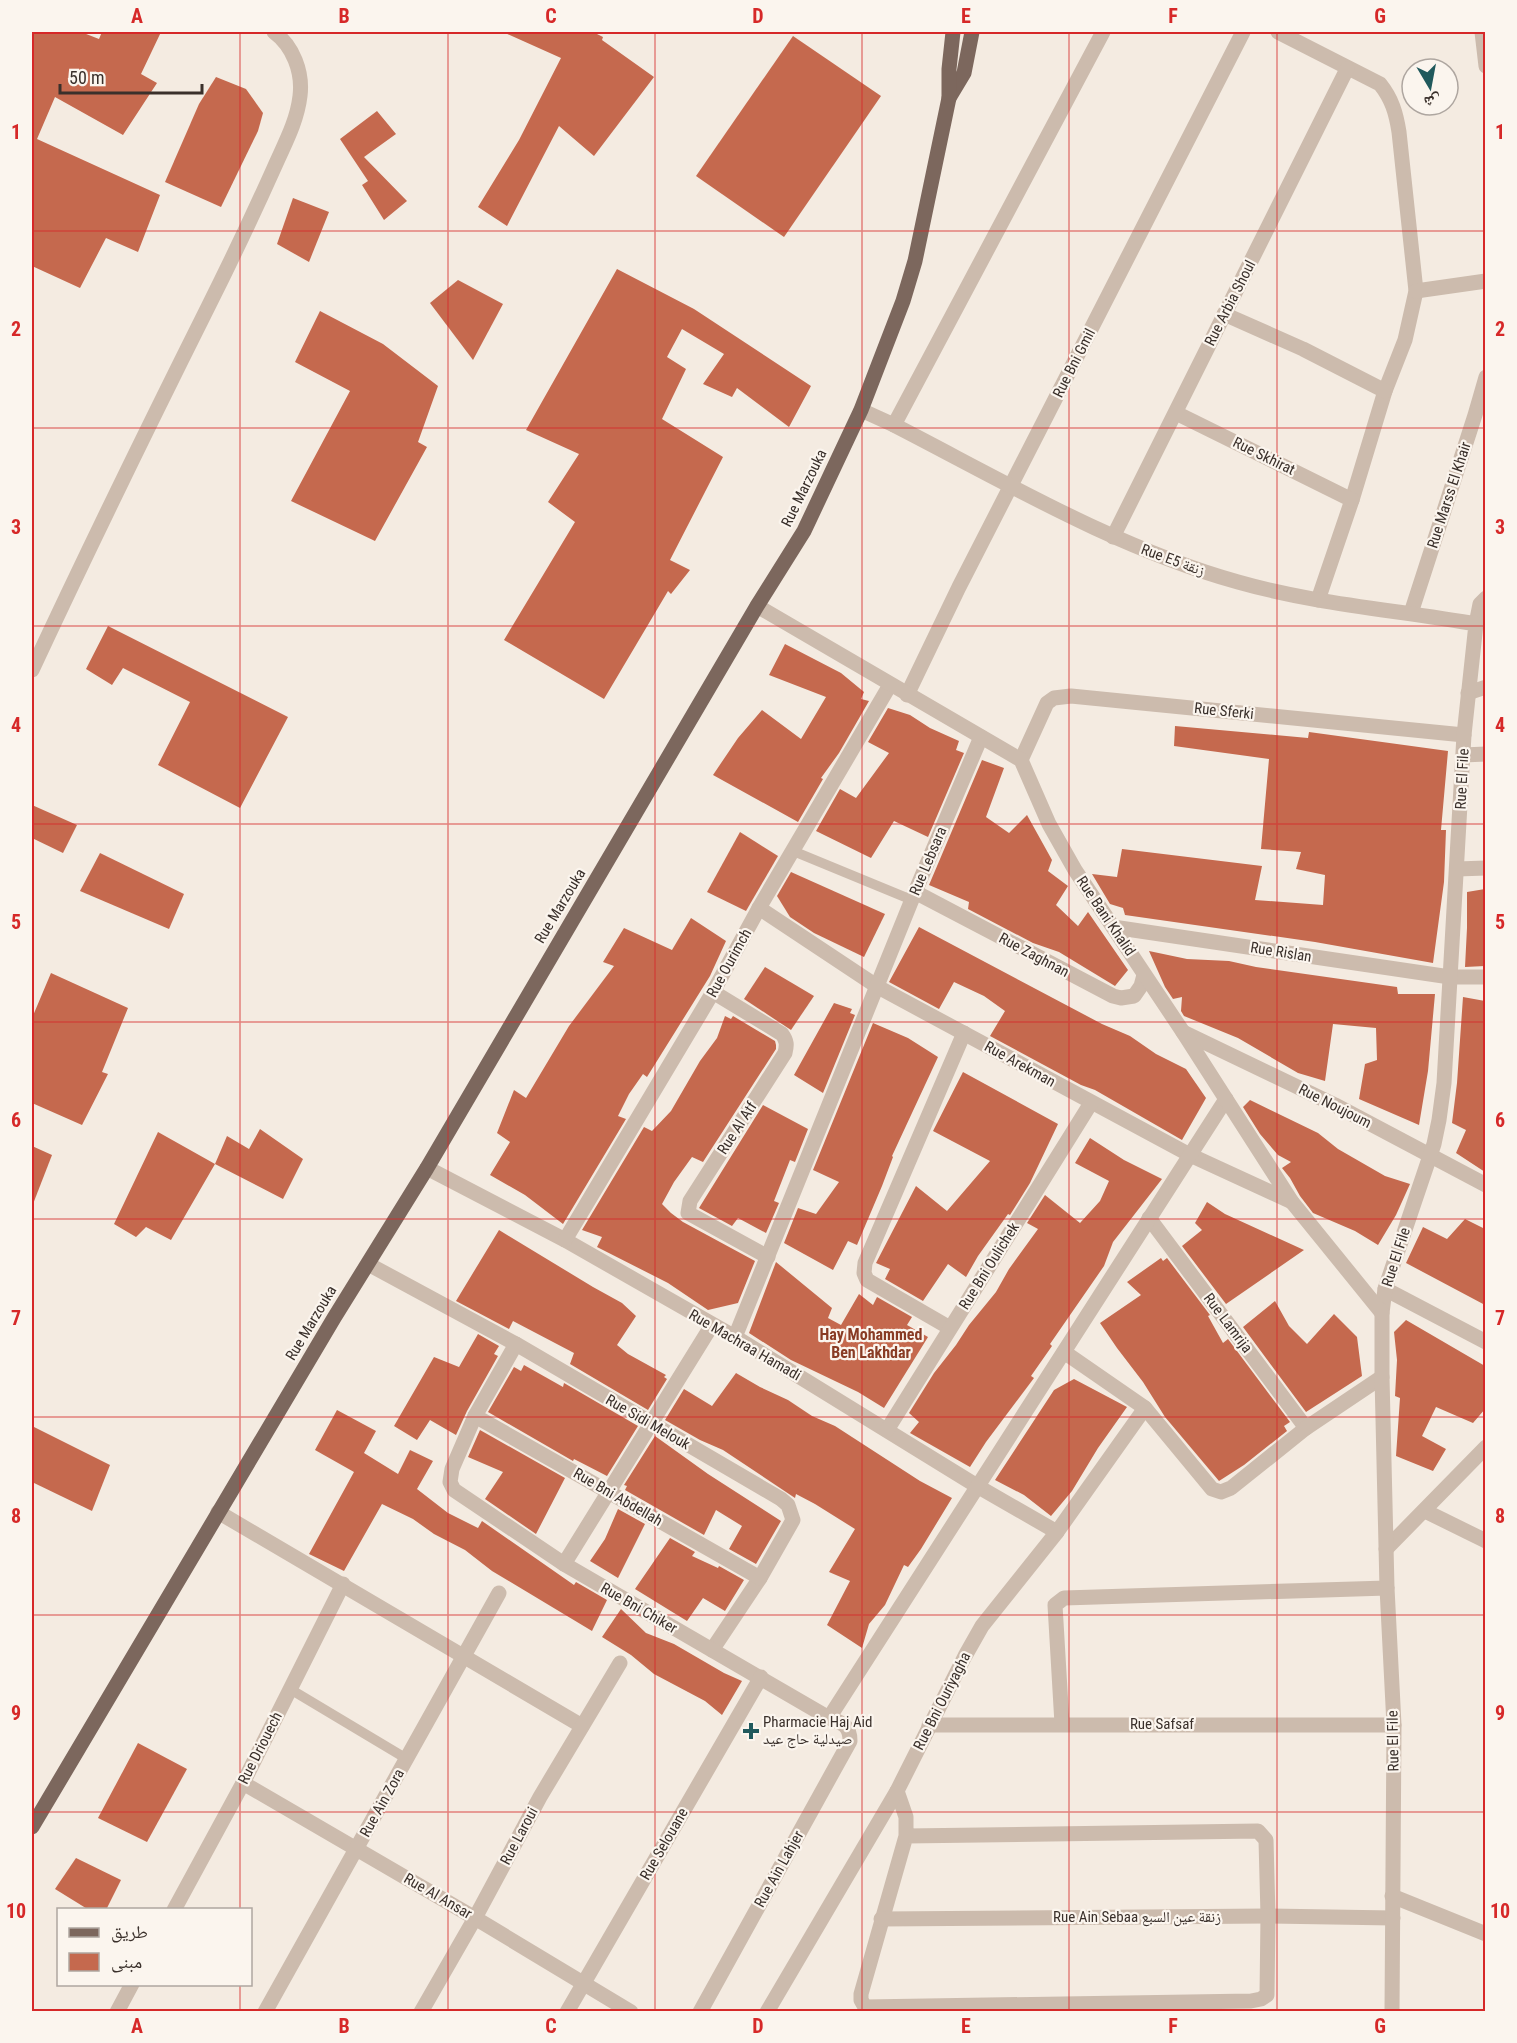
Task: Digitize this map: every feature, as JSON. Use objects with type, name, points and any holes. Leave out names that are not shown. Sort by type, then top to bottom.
[{"type":"main road","points":[[949,98],[953,32]]},
{"type":"main road","points":[[949,98],[964,72],[972,32]]},
{"type":"main road","name":"Rue Marzouka","points":[[32,1827],[218,1512],[427,1168],[757,606],[804,531],[861,410],[915,261],[949,98]]},
{"type":"street","points":[[32,670],[130,463],[248,227],[295,121],[300,95],[300,77],[285,41],[274,32]]},
{"type":"street","points":[[861,410],[894,425],[1103,32]]},
{"type":"street","name":"Rue Bni Gmil","points":[[907,695],[958,587],[1243,32]]},
{"type":"street","points":[[1278,32],[1380,84],[1390,97],[1396,112],[1399,132],[1416,291],[1405,340],[1385,391],[1352,500],[1318,600]]},
{"type":"street","points":[[1482,32],[1485,66]]},
{"type":"street","name":"Rue Arbia Shoul","points":[[1113,537],[1347,69]]},
{"type":"street","points":[[1416,291],[1485,281]]},
{"type":"street","points":[[1224,314],[1385,391]]},
{"type":"street","name":"Rue Marss El Khair","points":[[1411,613],[1480,417],[1485,377]]},
{"type":"street","name":"Rue Skhirat","points":[[1176,413],[1352,500]]},
{"type":"street","name":"Rue E5 زنقة","points":[[894,425],[1113,537],[1186,566],[1239,582],[1318,600],[1476,624]]},
{"type":"street","name":"Rue El File","points":[[1392,2012],[1394,1725],[1387,1588],[1382,1313],[1385,1289],[1437,1132],[1444,1083],[1464,735],[1476,624],[1483,601]]},
{"type":"street","points":[[757,606],[1021,760]]},
{"type":"street","name":"Rue Ourimch","points":[[565,1240],[713,992],[759,908],[890,685]]},
{"type":"street","points":[[1468,693],[1485,687]]},
{"type":"street","name":"Rue Sferki","points":[[1021,760],[1047,703],[1054,698],[1071,696],[1464,735]]},
{"type":"street","name":"Rue Lebsara","points":[[735,1337],[981,737]]},
{"type":"street","points":[[1463,755],[1485,754]]},
{"type":"street","name":"Rue Bani Khalid","points":[[1021,760],[1049,824],[1075,870],[1183,1032],[1292,1203],[1382,1313]]},
{"type":"street","points":[[1457,869],[1485,868]]},
{"type":"street","name":"Rue Zaghnan","points":[[914,896],[1113,996],[1121,998],[1134,996],[1141,986],[1144,975]]},
{"type":"street","name":"Rue Arekman","points":[[759,908],[878,987],[1190,1155],[1292,1203]]},
{"type":"street","name":"Rue Rislan","points":[[1113,927],[1450,978],[1485,977]]},
{"type":"street","name":"Rue Al Atf","points":[[713,992],[782,1034],[787,1046],[785,1053],[690,1201],[688,1213],[768,1257]]},
{"type":"street","name":"Rue Noujoum","points":[[1183,1032],[1335,1105],[1485,1185]]},
{"type":"street","points":[[950,1328],[867,1280],[864,1273],[866,1263],[964,1034]]},
{"type":"street","points":[[829,1718],[1226,1099]]},
{"type":"street","name":"Rue Bni Oulichek","points":[[887,1430],[1091,1103]]},
{"type":"street","name":"Rue Machraa Hamadi","points":[[427,1168],[565,1240],[735,1337],[977,1486],[1057,1532]]},
{"type":"street","name":"Rue Lamrija","points":[[1149,1218],[1306,1428]]},
{"type":"street","name":"Rue Sidi Melouk","points":[[368,1264],[516,1344],[781,1499],[788,1505],[793,1520],[760,1578]]},
{"type":"street","points":[[1385,1289],[1485,1342]]},
{"type":"street","points":[[564,1564],[712,1325]]},
{"type":"street","points":[[476,1416],[516,1344]]},
{"type":"street","points":[[1064,1352],[1144,1407],[1212,1489],[1217,1492],[1231,1488],[1306,1428],[1382,1377]]},
{"type":"street","name":"Rue Bni Ouriyagha","points":[[767,2012],[897,1791],[982,1626],[1057,1532],[1144,1407]]},
{"type":"street","name":"Rue Bni Chiker","points":[[476,1416],[452,1469],[450,1482],[454,1490],[564,1564],[829,1718],[846,1725]]},
{"type":"street","name":"Rue Bni Abdellah","points":[[476,1416],[760,1578]]},
{"type":"street","points":[[1386,1550],[1485,1447]]},
{"type":"street","points":[[1425,1511],[1485,1541]]},
{"type":"street","points":[[218,1512],[582,1726]]},
{"type":"street","points":[[712,1650],[760,1578]]},
{"type":"street","name":"Rue Driouech","points":[[175,1908],[243,1783],[343,1584]]},
{"type":"street","points":[[1062,1724],[1055,1605],[1064,1598],[1387,1588]]},
{"type":"street","name":"Rue Ain Zora","points":[[265,2012],[499,1593]]},
{"type":"street","name":"Rue Laroui","points":[[421,2012],[540,1797],[620,1663]]},
{"type":"street","name":"Rue Selouane","points":[[567,2012],[760,1677]]},
{"type":"street","name":"Rue Ain Lahjer","points":[[700,2012],[850,1741],[846,1725]]},
{"type":"street","name":"Rue Safsaf","points":[[930,1725],[1394,1725]]},
{"type":"street","name":"Rue Al Ansar","points":[[243,1783],[357,1848],[631,2012]]},
{"type":"street","points":[[897,1791],[906,1818],[906,1836],[861,1994],[865,2007],[1256,2001],[1264,1998],[1267,1992],[1266,1840],[1261,1833],[1255,1830],[906,1836]]},
{"type":"street","points":[[1392,1896],[1485,1934]]},
{"type":"street","name":"Rue Ain Sebaa زنقة عين السبع","points":[[881,1919],[1268,1916],[1393,1918]]},
{"type":"street","points":[[117,2012],[131,1986]]},
{"type":"lane","points":[[793,851],[914,896]]},
{"type":"lane","points":[[290,1689],[407,1759]]},
{"type":"building","points":[[32,32],[81,32],[99,39],[102,32],[161,32],[141,74],[157,83],[123,135],[55,97],[37,139],[160,195],[138,252],[106,238],[80,288],[32,266]]},
{"type":"building","points":[[503,32],[593,32],[603,37],[602,40],[654,77],[594,156],[559,126],[507,226],[478,207],[519,140],[561,58]]},
{"type":"building","points":[[793,36],[881,96],[784,237],[696,176]]},
{"type":"building","points":[[216,77],[246,89],[263,113],[258,131],[221,207],[165,182],[199,104]]},
{"type":"building","points":[[377,111],[396,134],[364,157],[407,201],[384,220],[362,185],[368,181],[340,139]]},
{"type":"building","points":[[293,198],[329,212],[309,262],[277,244]]},
{"type":"building","points":[[617,269],[694,309],[811,386],[789,427],[737,388],[732,397],[703,384],[724,354],[682,329],[667,357],[686,369],[662,419],[723,457],[670,560],[690,570],[671,594],[668,591],[604,699],[504,640],[575,522],[548,502],[579,454],[526,430]]},
{"type":"building","points":[[458,280],[503,304],[473,360],[430,303]]},
{"type":"building","points":[[320,311],[383,344],[438,386],[418,442],[427,447],[375,541],[291,501],[350,391],[295,362]]},
{"type":"building","points":[[108,626],[288,717],[240,808],[158,765],[190,702],[123,668],[112,685],[86,669]]},
{"type":"building","points":[[785,644],[841,673],[864,692],[861,699],[869,701],[839,753],[821,778],[823,779],[798,822],[713,775],[738,738],[762,710],[801,739],[826,697],[769,675]]},
{"type":"building","points":[[888,708],[910,715],[930,728],[959,741],[956,750],[964,753],[928,837],[894,821],[871,858],[816,831],[840,789],[856,798],[889,753],[868,742]]},
{"type":"building","points":[[1175,726],[1308,738],[1309,732],[1448,751],[1441,830],[1446,830],[1444,882],[1433,963],[1315,942],[1125,915],[1123,908],[1110,904],[1092,874],[1117,877],[1122,849],[1262,866],[1255,900],[1323,905],[1325,875],[1296,869],[1301,852],[1261,849],[1269,759],[1174,746]]},
{"type":"building","points":[[982,760],[1004,768],[986,817],[1009,833],[1027,815],[1052,860],[1048,871],[1068,886],[1056,905],[1078,926],[1088,912],[1128,970],[1115,986],[1059,952],[1033,943],[968,909],[969,902],[929,885]]},
{"type":"building","points":[[32,805],[77,825],[63,853],[32,838]]},
{"type":"building","points":[[740,832],[778,856],[746,911],[707,892]]},
{"type":"building","points":[[100,853],[184,894],[169,929],[80,891]]},
{"type":"building","points":[[791,872],[885,914],[864,957],[814,933],[790,917],[777,896]]},
{"type":"building","points":[[1485,889],[1485,966],[1465,967],[1467,892]]},
{"type":"building","points":[[691,918],[726,941],[710,976],[647,1077],[643,1074],[629,1094],[618,1116],[626,1119],[563,1224],[525,1195],[490,1175],[510,1142],[497,1133],[514,1090],[526,1098],[569,1026],[614,966],[603,962],[624,928],[672,950]]},
{"type":"building","points":[[919,927],[1102,1024],[1130,1036],[1156,1054],[1186,1069],[1206,1098],[1182,1140],[1095,1090],[1081,1085],[990,1036],[1005,1011],[984,996],[954,982],[939,1009],[889,982]]},
{"type":"building","points":[[1149,951],[1187,959],[1229,961],[1397,987],[1398,994],[1435,994],[1428,1071],[1419,1125],[1359,1099],[1365,1064],[1377,1060],[1376,1028],[1333,1024],[1325,1081],[1298,1073],[1238,1038],[1184,1016],[1181,1011],[1182,997],[1173,999]]},
{"type":"building","points":[[765,967],[814,996],[791,1030],[744,999]]},
{"type":"building","points":[[51,973],[128,1008],[102,1072],[108,1074],[82,1125],[32,1103],[32,1018]]},
{"type":"building","points":[[1463,997],[1485,1001],[1485,1172],[1456,1153],[1466,1130],[1452,1123]]},
{"type":"building","points":[[834,1003],[852,1009],[850,1013],[855,1015],[823,1093],[794,1075]]},
{"type":"building","points":[[725,1016],[731,1019],[733,1016],[775,1041],[776,1049],[703,1162],[692,1157],[662,1204],[683,1222],[755,1261],[738,1303],[708,1310],[668,1283],[597,1247],[602,1237],[582,1230],[644,1127],[652,1131],[671,1111],[700,1061],[717,1038]]},
{"type":"building","points":[[873,1023],[908,1038],[938,1057],[892,1156],[857,1245],[848,1241],[833,1270],[784,1243],[798,1208],[816,1214],[839,1182],[813,1170]]},
{"type":"building","points":[[963,1072],[1058,1124],[1030,1183],[1010,1215],[1008,1214],[978,1256],[966,1277],[948,1264],[923,1301],[885,1279],[890,1269],[876,1263],[916,1186],[947,1211],[990,1161],[933,1131]]},
{"type":"building","points":[[1250,1100],[1318,1133],[1338,1149],[1385,1176],[1410,1184],[1396,1215],[1378,1245],[1355,1231],[1313,1213],[1282,1168],[1291,1162],[1278,1155],[1260,1134],[1243,1107]]},
{"type":"building","points":[[763,1105],[808,1129],[795,1162],[790,1160],[774,1201],[779,1203],[766,1233],[738,1218],[732,1226],[699,1208]]},
{"type":"building","points":[[260,1129],[303,1159],[283,1199],[215,1164],[227,1136],[249,1149]]},
{"type":"building","points":[[158,1132],[215,1164],[171,1240],[146,1227],[136,1237],[114,1224]]},
{"type":"building","points":[[1090,1138],[1124,1160],[1162,1179],[1113,1242],[1104,1266],[1050,1344],[1052,1346],[1031,1376],[1034,1378],[970,1467],[910,1433],[919,1422],[909,1413],[934,1373],[996,1292],[1009,1269],[1038,1229],[1027,1223],[1045,1195],[1080,1223],[1100,1201],[1109,1181],[1075,1163]]},
{"type":"building","points":[[32,1146],[52,1155],[33,1204],[32,1203]]},
{"type":"building","points":[[1207,1202],[1225,1214],[1304,1250],[1226,1304],[1182,1246],[1202,1230],[1195,1223]]},
{"type":"building","points":[[1465,1219],[1485,1229],[1485,1305],[1406,1263],[1423,1227],[1447,1239]]},
{"type":"building","points":[[499,1230],[622,1303],[636,1316],[617,1345],[628,1354],[666,1375],[664,1377],[667,1379],[648,1410],[570,1364],[574,1353],[513,1321],[509,1329],[456,1301]]},
{"type":"building","points":[[1161,1258],[1163,1261],[1167,1258],[1210,1315],[1208,1316],[1223,1343],[1228,1339],[1290,1422],[1284,1426],[1287,1431],[1244,1465],[1219,1481],[1165,1417],[1143,1382],[1100,1323],[1141,1295],[1127,1282]]},
{"type":"building","points":[[776,1262],[832,1308],[828,1318],[841,1325],[859,1294],[873,1305],[877,1297],[912,1317],[907,1325],[928,1337],[884,1408],[858,1392],[791,1360],[749,1333]]},
{"type":"building","points":[[1275,1301],[1289,1326],[1307,1344],[1334,1314],[1357,1337],[1362,1376],[1306,1412],[1243,1327]]},
{"type":"building","points":[[1406,1320],[1485,1366],[1485,1409],[1473,1423],[1436,1407],[1422,1436],[1446,1449],[1433,1471],[1396,1456],[1400,1398],[1395,1396],[1397,1360],[1394,1332]]},
{"type":"building","points":[[478,1334],[499,1346],[494,1354],[498,1356],[456,1435],[430,1420],[417,1440],[394,1426],[434,1357],[459,1367]]},
{"type":"building","points":[[524,1365],[563,1387],[564,1383],[638,1426],[607,1476],[574,1459],[573,1461],[488,1412],[514,1367],[521,1371]]},
{"type":"building","points":[[736,1373],[788,1400],[812,1416],[835,1426],[920,1481],[952,1498],[921,1549],[908,1567],[904,1565],[885,1605],[869,1624],[862,1648],[827,1625],[850,1581],[829,1572],[855,1529],[796,1494],[795,1498],[723,1450],[665,1420],[684,1389],[712,1406]]},
{"type":"building","points":[[1074,1379],[1127,1407],[1098,1448],[1072,1491],[1051,1516],[1024,1495],[995,1480],[1054,1390]]},
{"type":"building","points":[[337,1410],[376,1431],[364,1453],[398,1474],[410,1450],[433,1461],[417,1489],[448,1513],[478,1528],[482,1521],[574,1585],[576,1582],[607,1600],[592,1631],[492,1571],[465,1550],[434,1534],[413,1519],[382,1504],[344,1571],[309,1554],[354,1472],[315,1450]]},
{"type":"building","points":[[32,1426],[110,1465],[92,1511],[32,1482]]},
{"type":"building","points":[[480,1430],[565,1478],[536,1534],[485,1499],[503,1472],[468,1457]]},
{"type":"building","points":[[655,1436],[708,1474],[781,1521],[756,1564],[729,1549],[742,1526],[716,1510],[704,1535],[625,1490],[627,1486],[624,1485]]},
{"type":"building","points":[[618,1509],[645,1524],[618,1578],[590,1561],[605,1539]]},
{"type":"building","points":[[670,1538],[695,1552],[692,1556],[718,1568],[719,1566],[744,1580],[725,1611],[703,1598],[687,1621],[635,1589]]},
{"type":"building","points":[[621,1609],[646,1633],[674,1644],[742,1681],[722,1715],[705,1701],[654,1674],[631,1655],[602,1637]]},
{"type":"building","points":[[138,1743],[187,1769],[147,1842],[98,1818]]},
{"type":"building","points":[[76,1858],[121,1880],[107,1908],[86,1908],[55,1889]]},
{"type":"place","name":"Pharmacie Haj Aid صيدلية حاج عيد","points":[[751,1731]]},
{"type":"district","name":"Hay Mohammed Ben Lakhdar","points":[[871,1343]]}]
